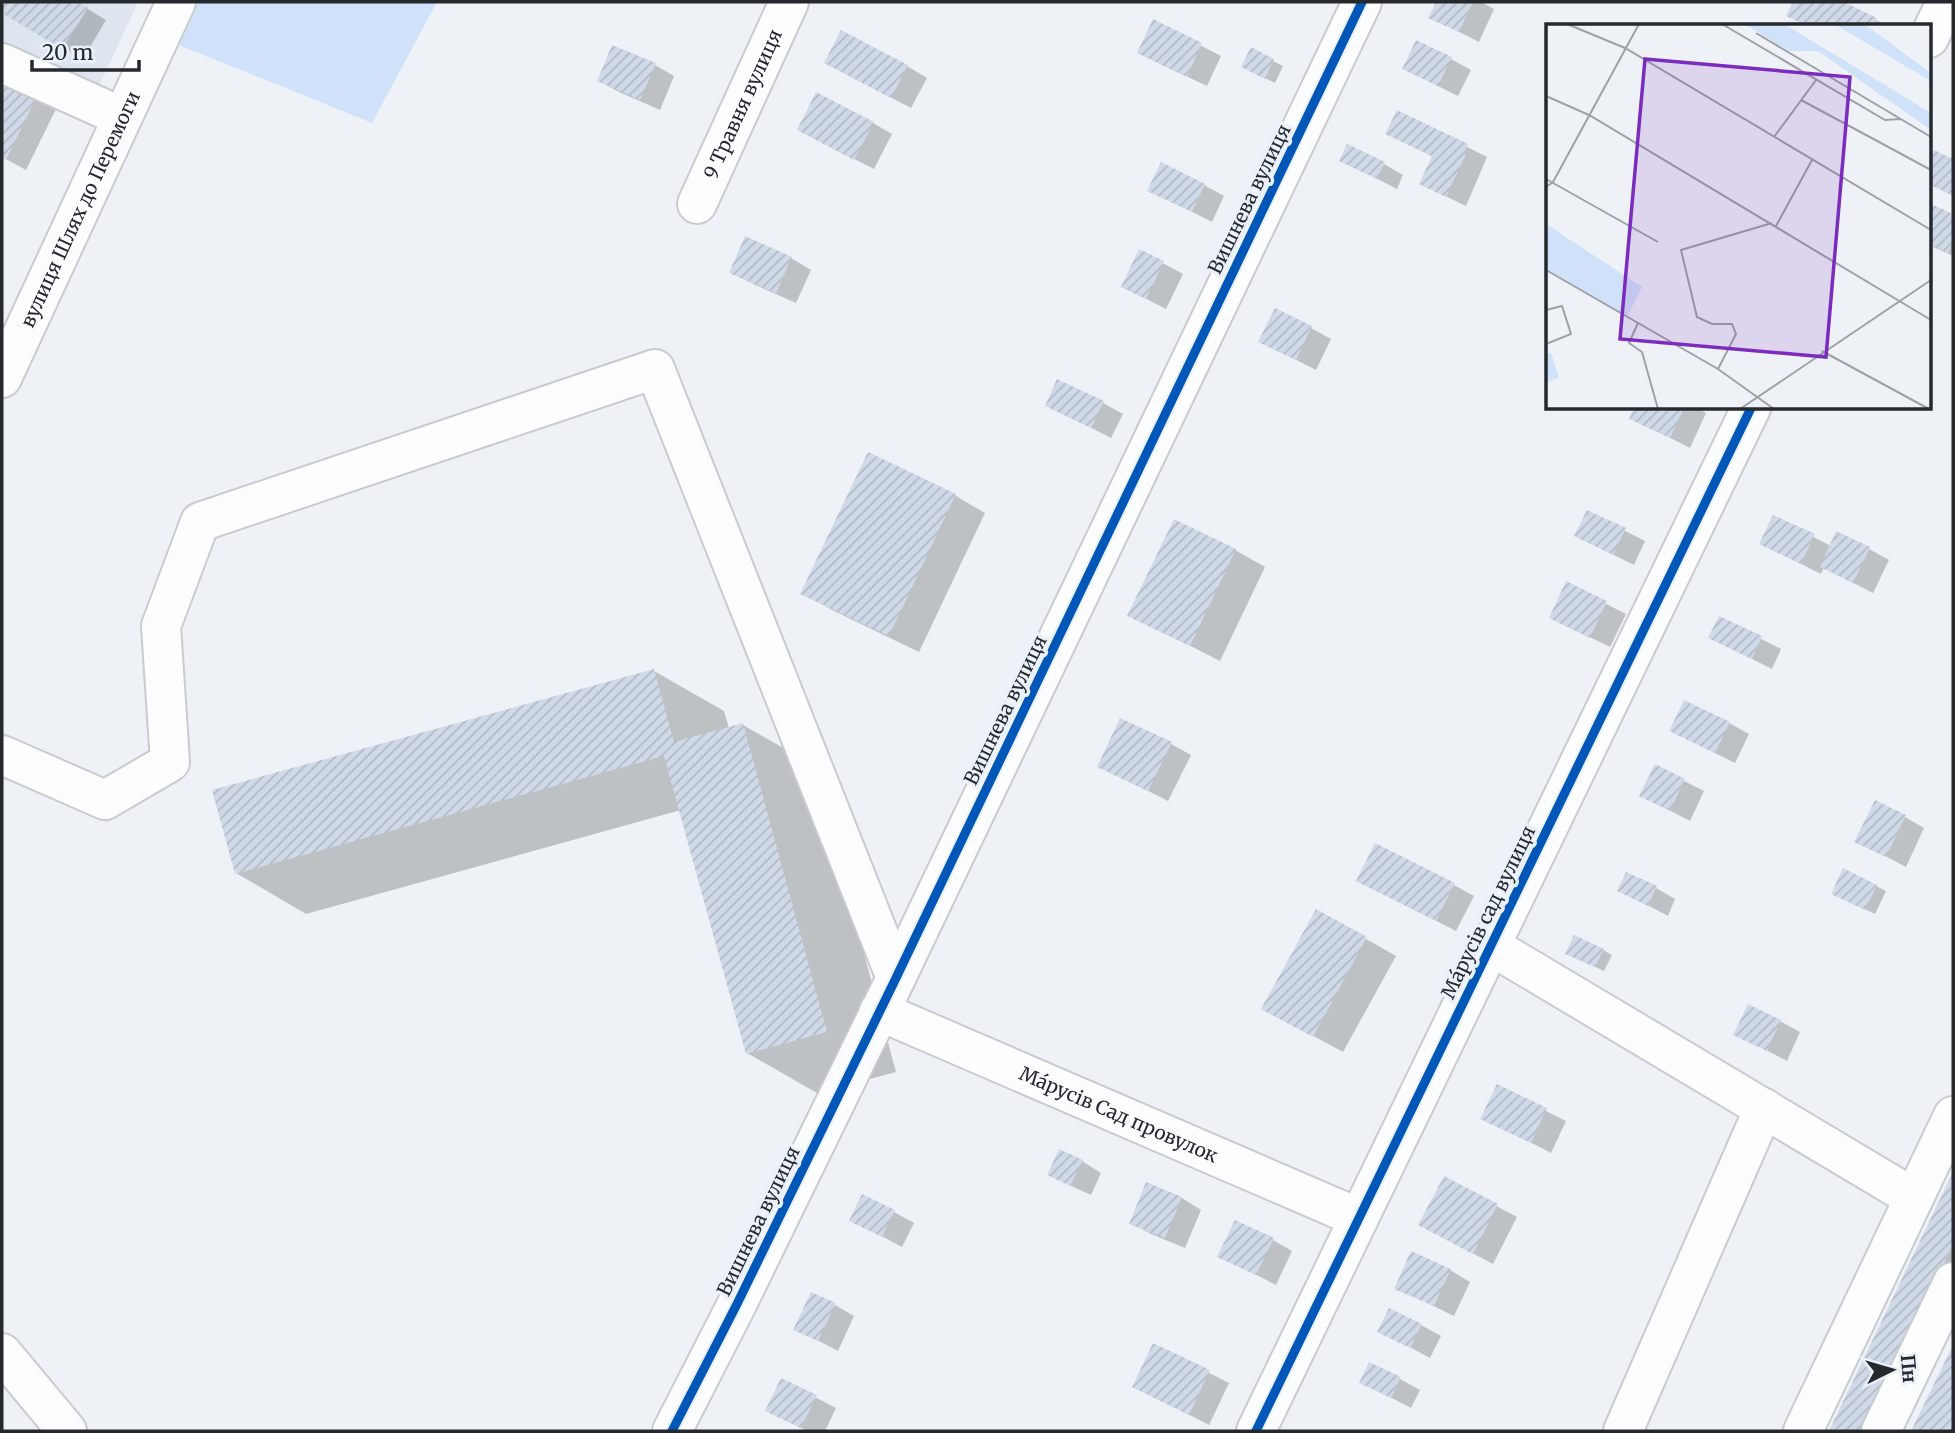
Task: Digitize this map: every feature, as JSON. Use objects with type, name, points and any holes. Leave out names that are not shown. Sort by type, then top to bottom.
[{"type":"street","name":"вулиця Шлях до Перемоги","points":[[2,378],[176,2]]},
{"type":"street","name":"9 Травня вулиця","points":[[696,204],[789,2]]},
{"type":"street","name":"Вишнева вулиця","points":[[672,1431],[888,995],[1362,2]]},
{"type":"street","points":[[1930,36],[1947,2]]},
{"type":"street","points":[[2,63],[122,117]]},
{"type":"street","points":[[2,755],[105,800],[170,762],[161,626],[200,522],[655,369],[888,995]]},
{"type":"street","name":"Мáрусів сад вулиця","points":[[1256,1431],[1750,410]]},
{"type":"street","points":[[1491,946],[1914,1198]]},
{"type":"street","name":"Мáрусів Сад провулок","points":[[888,995],[1359,1218]]},
{"type":"street","points":[[1623,1431],[1764,1108]]},
{"type":"street","points":[[1802,1431],[1953,1115]]},
{"type":"street","points":[[1881,1431],[1953,1282]]},
{"type":"street","points":[[2,1353],[37,1416],[67,1431]]},
{"type":"shaded area","points":[[2,2],[138,2],[95,95],[2,52]]},
{"type":"shaded area","points":[[176,2],[437,2],[372,123],[159,37]]},
{"type":"building","points":[[2,2],[78,2],[88,8],[62,49],[2,13]]},
{"type":"building","points":[[1436,2],[1473,2],[1459,32],[1428,18]]},
{"type":"building","points":[[1793,2],[1844,2],[1877,18],[1874,24],[1803,24],[1786,16]]},
{"type":"building","points":[[1153,19],[1202,43],[1187,77],[1137,53]]},
{"type":"building","points":[[841,30],[908,65],[891,98],[824,63]]},
{"type":"building","points":[[1416,40],[1452,57],[1438,86],[1402,69]]},
{"type":"building","points":[[612,45],[656,63],[640,100],[597,81]]},
{"type":"building","points":[[1251,47],[1274,59],[1265,79],[1241,67]]},
{"type":"building","points":[[2,77],[39,92],[6,160],[2,158]]},
{"type":"building","points":[[816,92],[874,122],[854,160],[797,130]]},
{"type":"building","points":[[1397,110],[1468,144],[1446,197],[1419,184],[1432,156],[1385,134]]},
{"type":"building","points":[[1347,144],[1385,162],[1377,179],[1339,161]]},
{"type":"building","points":[[1934,150],[1953,159],[1953,196],[1930,184],[1930,159]]},
{"type":"building","points":[[1161,162],[1205,184],[1192,212],[1147,191]]},
{"type":"building","points":[[1930,203],[1953,214],[1953,241],[1948,253],[1930,244]]},
{"type":"building","points":[[745,236],[792,257],[776,293],[729,273]]},
{"type":"building","points":[[1139,249],[1164,261],[1146,299],[1121,287]]},
{"type":"building","points":[[1275,308],[1312,326],[1296,360],[1258,342]]},
{"type":"building","points":[[1057,379],[1104,401],[1091,428],[1045,406]]},
{"type":"building","points":[[1633,410],[1683,410],[1670,438],[1629,419]]},
{"type":"building","points":[[868,452],[956,494],[889,636],[800,594]]},
{"type":"building","points":[[1587,510],[1626,528],[1613,555],[1574,536]]},
{"type":"building","points":[[1773,515],[1815,534],[1801,564],[1759,544]]},
{"type":"building","points":[[1174,519],[1236,549],[1190,646],[1127,616]]},
{"type":"building","points":[[1836,531],[1870,547],[1853,583],[1820,567]]},
{"type":"building","points":[[1566,581],[1607,601],[1590,638],[1549,618]]},
{"type":"building","points":[[1719,616],[1762,636],[1752,659],[1708,638]]},
{"type":"building","points":[[654,669],[674,742],[743,723],[827,1032],[746,1054],[664,756],[235,874],[212,790]]},
{"type":"building","points":[[1684,700],[1730,722],[1715,753],[1669,731]]},
{"type":"building","points":[[1120,718],[1172,742],[1148,791],[1097,767]]},
{"type":"building","points":[[1655,764],[1685,779],[1670,811],[1639,796]]},
{"type":"building","points":[[1875,800],[1906,815],[1886,857],[1854,842]]},
{"type":"building","points":[[1375,843],[1455,883],[1436,921],[1356,881]]},
{"type":"building","points":[[1843,868],[1877,885],[1865,910],[1831,894]]},
{"type":"building","points":[[1626,872],[1657,886],[1648,906],[1617,891]]},
{"type":"building","points":[[1316,909],[1367,937],[1313,1037],[1261,1009]]},
{"type":"building","points":[[1574,935],[1604,949],[1595,967],[1565,954]]},
{"type":"building","points":[[1748,1004],[1781,1020],[1767,1051],[1733,1035]]},
{"type":"building","points":[[1497,1084],[1547,1108],[1531,1143],[1480,1119]]},
{"type":"building","points":[[1059,1149],[1083,1160],[1070,1186],[1047,1175]]},
{"type":"building","points":[[1953,1172],[1953,1244],[1863,1431],[1829,1431]]},
{"type":"building","points":[[1444,1176],[1498,1204],[1473,1254],[1418,1225]]},
{"type":"building","points":[[1146,1182],[1182,1197],[1165,1238],[1129,1224]]},
{"type":"building","points":[[862,1194],[895,1210],[882,1237],[849,1221]]},
{"type":"building","points":[[1235,1220],[1274,1238],[1256,1275],[1217,1257]]},
{"type":"building","points":[[1411,1251],[1451,1269],[1434,1306],[1394,1289]]},
{"type":"building","points":[[811,1292],[836,1303],[818,1341],[793,1330]]},
{"type":"building","points":[[1389,1308],[1422,1324],[1410,1348],[1377,1332]]},
{"type":"building","points":[[1153,1343],[1210,1370],[1189,1415],[1132,1387]]},
{"type":"building","points":[[1953,1345],[1951,1431],[1911,1431]]},
{"type":"building","points":[[1369,1362],[1401,1377],[1391,1398],[1359,1383]]},
{"type":"building","points":[[781,1378],[817,1395],[801,1428],[765,1411]]},
{"type":"cycle path","points":[[672,1431],[896,978],[1362,2]]},
{"type":"cycle path","points":[[1256,1431],[1750,410]]}]
